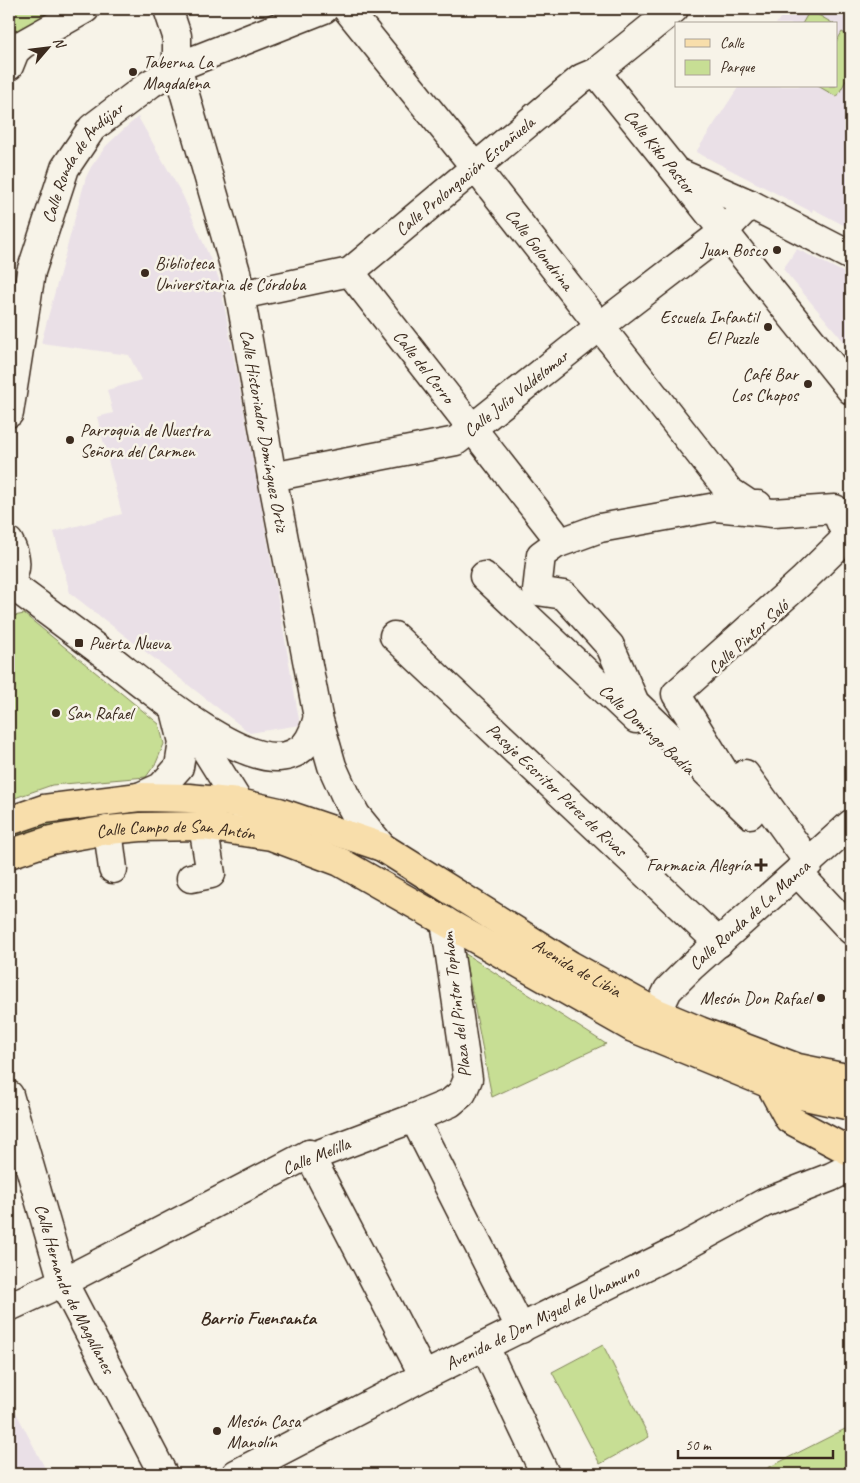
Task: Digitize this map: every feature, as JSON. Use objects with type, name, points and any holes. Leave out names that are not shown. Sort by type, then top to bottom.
[{"type":"main road","name":"Calle Campo de San Antón","points":[[9,821],[44,809],[139,796],[239,803],[279,812],[318,825]]},
{"type":"main road","name":"Avenida de Libia","points":[[318,825],[382,847],[570,965],[657,1012],[700,1031],[798,1068],[851,1079]]},
{"type":"main road","name":"Calle Campo de San Antón","points":[[9,854],[51,840],[108,830],[141,827],[203,826],[271,836],[340,862]]},
{"type":"main road","name":"Avenida de Libia","points":[[340,862],[633,1028],[792,1093],[851,1106]]},
{"type":"main road","points":[[770,1084],[789,1119],[851,1152]]},
{"type":"street","points":[[9,66],[15,51],[23,44],[85,9]]},
{"type":"street","name":"Calle Historiador Domínguez Ortiz","points":[[168,9],[177,36],[177,67],[241,295],[272,477],[318,717],[332,766],[345,795],[356,815],[382,847]]},
{"type":"street","name":"Calle Ronda de Andújar","points":[[9,413],[31,272],[65,168],[92,128],[150,84],[177,67],[324,9]]},
{"type":"street","name":"Calle Golondrina","points":[[347,9],[475,167],[598,326],[722,499]]},
{"type":"street","name":"Calle Prolongación Escañuela","points":[[241,295],[350,272],[582,78],[596,72],[667,10]]},
{"type":"street","name":"Calle Kiko Pastor","points":[[596,72],[851,390]]},
{"type":"street","points":[[676,171],[750,204],[851,256]]},
{"type":"street","name":"Calle Julio Valdelomar","points":[[272,477],[456,441],[598,326],[723,232],[750,204]]},
{"type":"street","name":"Calle del Cerro","points":[[350,272],[553,532]]},
{"type":"street","points":[[722,499],[773,513],[836,509],[847,537],[802,581],[676,694],[750,814],[635,703],[610,646],[564,595],[537,591],[542,555],[556,544],[600,528],[722,499]]},
{"type":"street","points":[[528,617],[537,549],[553,532],[722,499],[750,505],[851,504]]},
{"type":"street","name":"Calle Pintor Saló","points":[[776,817],[687,692],[748,636],[754,637],[851,539]]},
{"type":"street","points":[[9,542],[15,558],[15,573],[9,583],[176,710],[201,726],[240,748],[266,756],[279,757],[301,750],[307,744],[314,732],[318,717]]},
{"type":"street","name":"Calle Domingo Badía","points":[[484,576],[742,819],[776,817]]},
{"type":"street","name":"Pasaje Escritor Pérez de Rivas","points":[[394,636],[719,943]]},
{"type":"street","points":[[139,796],[161,787],[179,767],[183,742],[176,710]]},
{"type":"street","points":[[176,710],[206,750],[239,803],[271,836]]},
{"type":"street","points":[[776,817],[803,868],[851,930]]},
{"type":"street","name":"Calle Ronda de La Manca","points":[[657,1012],[668,990],[851,824]]},
{"type":"street","points":[[191,878],[211,874],[203,826]]},
{"type":"street","points":[[108,830],[114,869]]},
{"type":"street","name":"Plaza del Pintor Topham","points":[[414,1118],[450,1103],[462,1093],[468,1079],[445,921]]},
{"type":"street","name":"Calle Hernando de Magallanes","points":[[9,1095],[63,1282],[163,1474]]},
{"type":"street","points":[[414,1118],[521,1329]]},
{"type":"street","name":"Calle Melilla","points":[[9,1307],[63,1282],[309,1154],[316,1155],[414,1118]]},
{"type":"street","points":[[309,1154],[424,1376]]},
{"type":"street","name":"Avenida de Don Miguel de Unamuno","points":[[236,1474],[424,1376],[678,1250],[764,1203],[831,1177],[851,1167]]},
{"type":"street","points":[[485,1347],[545,1474]]},
{"type":"shaded area","points":[[789,9],[851,9],[851,229],[813,209],[812,212],[696,152],[738,88],[838,88],[838,22],[777,22],[782,15],[786,14]]},
{"type":"shaded area","points":[[138,117],[183,196],[219,279],[300,725],[250,733],[70,593],[54,532],[122,514],[97,417],[113,413],[107,390],[141,380],[129,355],[41,343],[86,177],[106,146]]},
{"type":"shaded area","points":[[797,249],[851,276],[851,350],[783,269]]},
{"type":"shaded area","points":[[9,1399],[48,1474],[9,1474]]},
{"type":"green space","points":[[9,9],[75,9],[9,50]]},
{"type":"green space","points":[[810,10],[831,22],[803,22]]},
{"type":"green space","points":[[842,32],[851,37],[851,71],[837,97],[821,88],[838,88],[838,39]]},
{"type":"green space","points":[[24,614],[159,724],[164,744],[156,763],[146,777],[52,785],[9,800],[9,617]]},
{"type":"green space","points":[[116,809],[224,812],[231,820],[9,841],[9,831],[29,825]]},
{"type":"green space","points":[[464,953],[606,1044],[492,1097]]},
{"type":"green space","points":[[603,1345],[649,1437],[600,1464],[552,1372]]},
{"type":"green space","points":[[851,1426],[851,1474],[756,1474]]},
{"type":"place","name":"Taberna La Magdalena","points":[[133,72]]},
{"type":"place","name":"Juan Bosco","points":[[777,250]]},
{"type":"place","name":"Biblioteca Universitaria de Córdoba","points":[[145,273]]},
{"type":"place","name":"Escuela Infantil El Puzzle","points":[[768,327]]},
{"type":"place","name":"Café Bar Los Chopos","points":[[808,384]]},
{"type":"place","name":"Parroquia de Nuestra Señora del Carmen","points":[[70,440]]},
{"type":"place","name":"Puerta Nueva","points":[[79,643]]},
{"type":"place","name":"San Rafael","points":[[56,713]]},
{"type":"place","name":"Farmacia Alegría","points":[[761,865]]},
{"type":"place","name":"Mesón Don Rafael","points":[[821,998]]},
{"type":"place","name":"Mesón Casa Manolín","points":[[217,1431]]},
{"type":"district","name":"Barrio Fuensanta","points":[[258,1317]]}]
